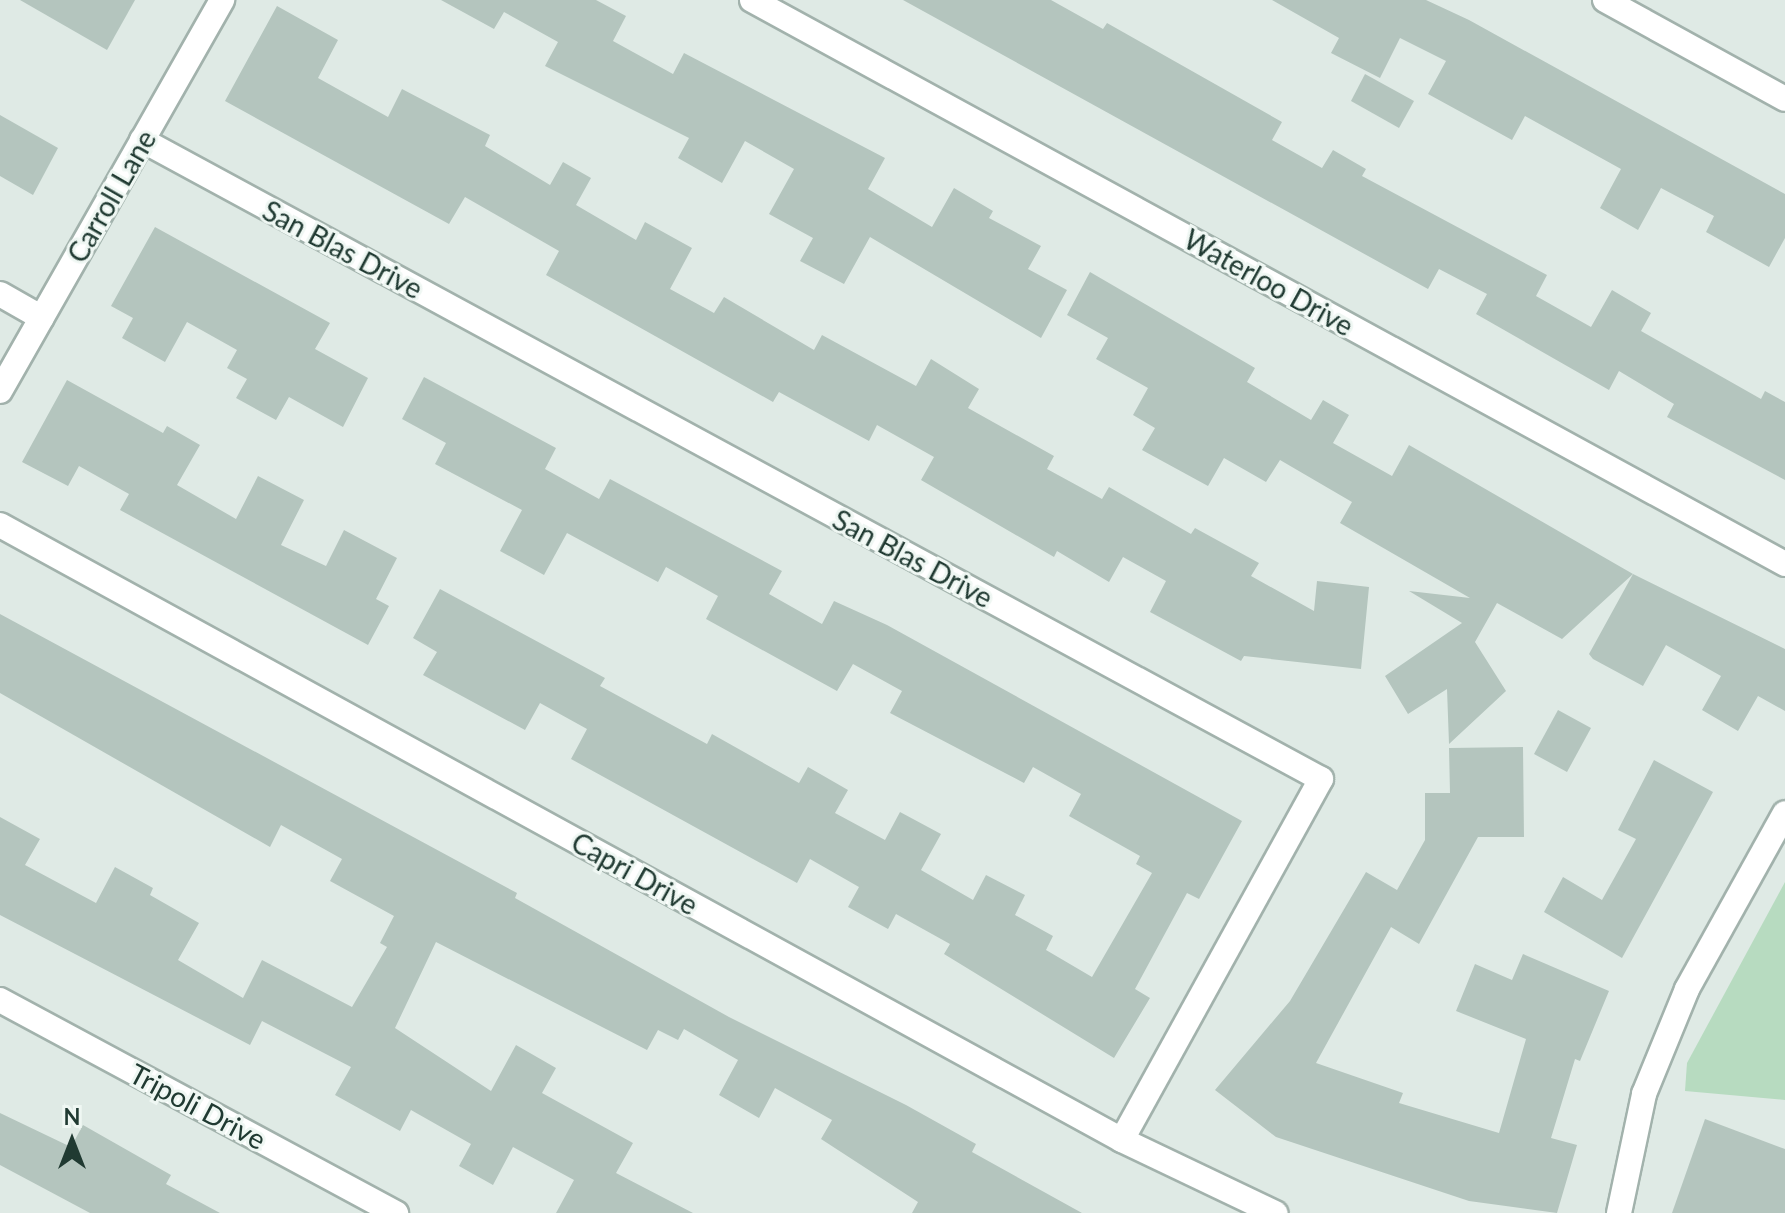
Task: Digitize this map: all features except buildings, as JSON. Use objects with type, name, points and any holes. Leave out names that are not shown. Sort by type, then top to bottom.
[{"type":"street","name":"Carroll Lane","points":[[0,391],[222,0]]},
{"type":"street","name":"Waterloo Drive","points":[[752,0],[1785,564]]},
{"type":"street","points":[[1605,0],[1785,99]]},
{"type":"street","name":"San Blas Drive","points":[[142,140],[1321,779],[1122,1140]]},
{"type":"street","points":[[0,294],[42,318]]},
{"type":"street","name":"Capri Drive","points":[[0,525],[1122,1140],[1275,1213]]},
{"type":"street","points":[[1619,1213],[1644,1094],[1687,989],[1785,813]]},
{"type":"street","name":"Tripoli Drive","points":[[0,1000],[396,1213]]},
{"type":"green space","points":[[1785,882],[1785,1100],[1685,1091],[1687,1063]]}]
